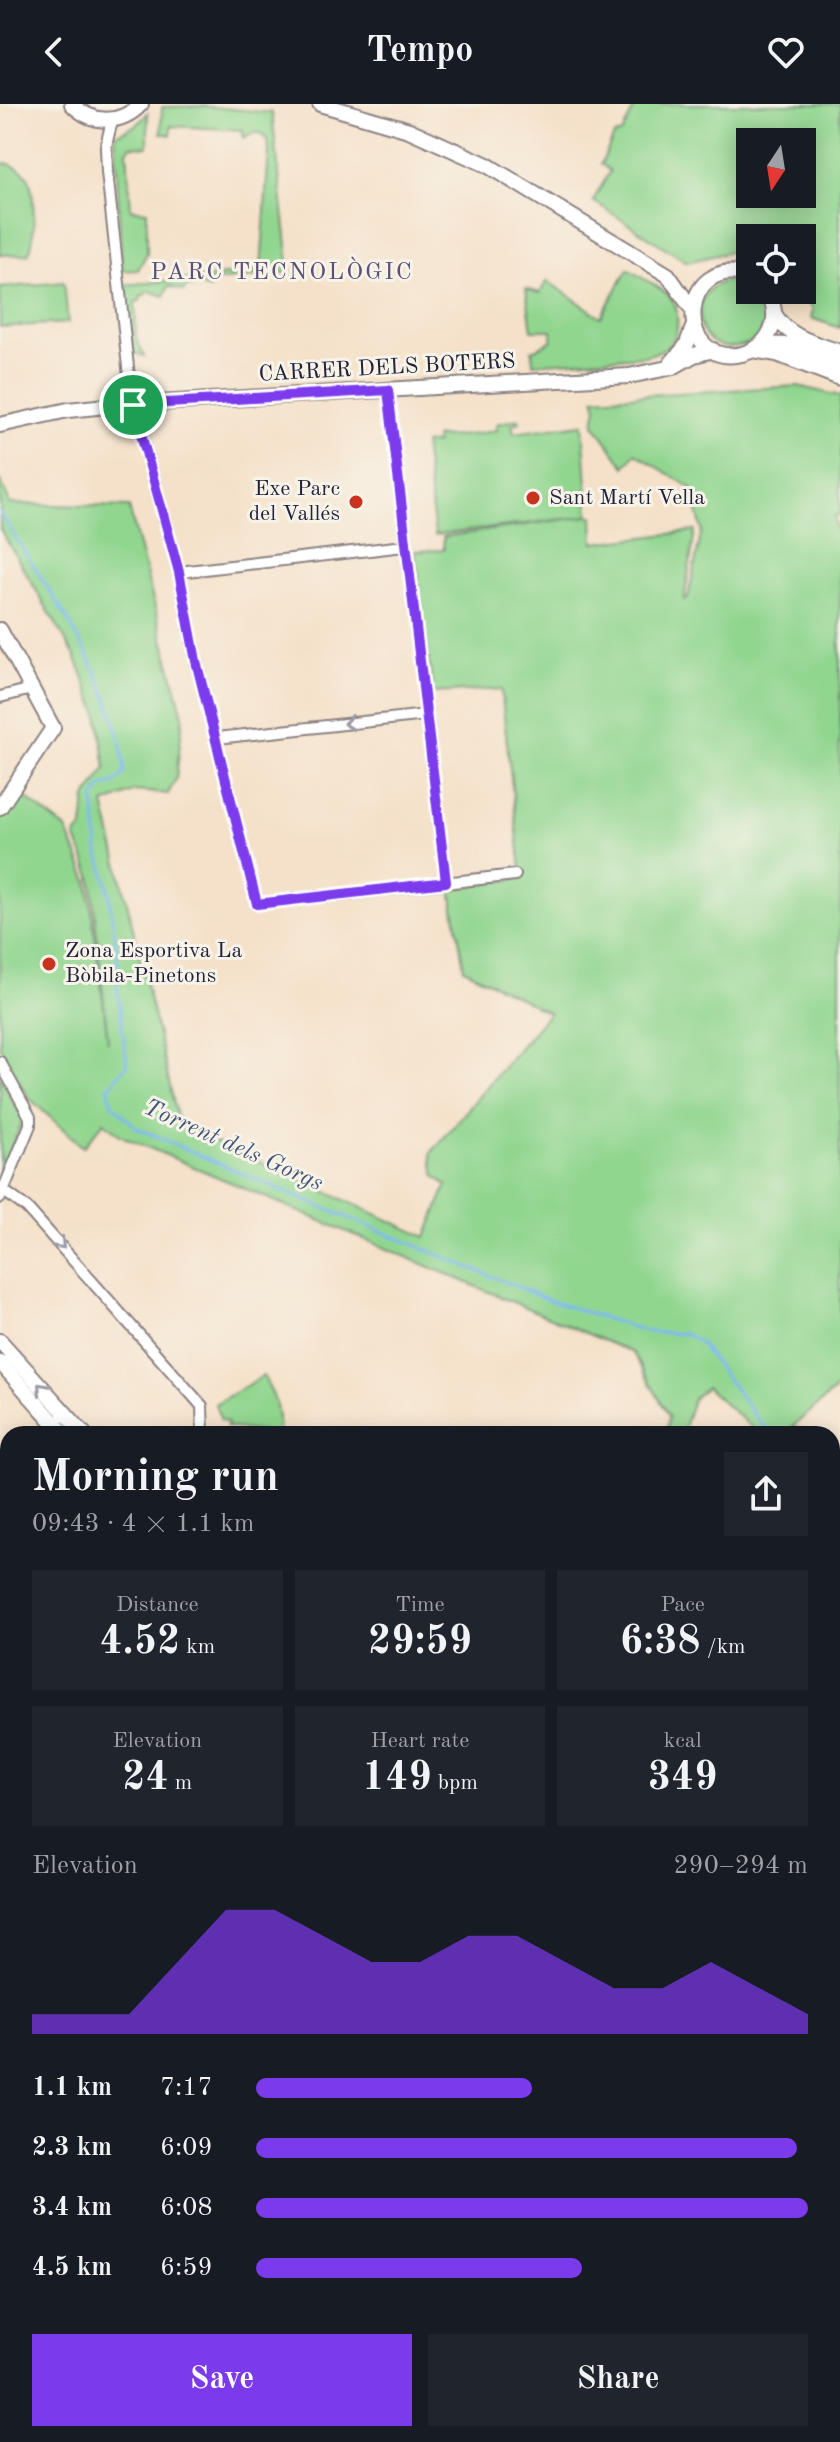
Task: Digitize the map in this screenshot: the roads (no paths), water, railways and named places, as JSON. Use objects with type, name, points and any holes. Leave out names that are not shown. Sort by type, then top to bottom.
[{"type":"street","points":[[72,104],[83,114],[105,120],[129,115],[141,104]]},
{"type":"street","points":[[320,104],[409,130],[478,160],[668,275],[681,289],[692,309],[700,338],[713,350],[731,355],[757,347],[771,330],[774,313]]},
{"type":"street","points":[[105,120],[116,276],[133,405],[179,572],[196,661],[257,904],[515,875]]},
{"type":"street","points":[[668,275],[696,280],[736,274]]},
{"type":"street","points":[[692,309],[699,291],[712,279]]},
{"type":"street","points":[[771,304],[774,313],[803,352],[840,378]]},
{"type":"street","points":[[665,368],[681,352],[694,325]]},
{"type":"street","points":[[757,347],[777,354],[840,352]]},
{"type":"street","name":"CARRER DELS BOTERS","points":[[0,425],[68,410],[109,406],[629,376],[673,367],[694,355],[713,350]]},
{"type":"street","points":[[803,352],[840,366]]},
{"type":"street","points":[[388,390],[446,882]]},
{"type":"street","points":[[179,572],[404,546]]},
{"type":"street","points":[[0,630],[52,724],[53,732],[0,807]]},
{"type":"street","points":[[0,697],[32,689]]},
{"type":"street","points":[[217,738],[426,715]]},
{"type":"street","points":[[0,1062],[30,1117],[30,1125],[2,1194],[27,1208],[202,1406],[203,1426]]},
{"type":"street","points":[[0,1341],[56,1426]]},
{"type":"street","points":[[0,1362],[56,1426]]},
{"type":"waterway","name":"Torrent dels Gorgs","points":[[0,513],[78,637],[109,702],[119,737],[125,773],[116,782],[102,787],[94,798],[98,851],[108,887],[118,960],[116,978],[127,1065],[108,1088],[112,1104],[137,1128],[554,1302],[648,1332],[685,1334],[699,1342],[764,1426]]},
{"type":"place","name":"Sant Martí Vella","points":[[533,498]]},
{"type":"place","name":"Exe Parc del Vallés","points":[[356,502]]},
{"type":"place","name":"Zona Esportiva La Bòbila-Pinetons","points":[[49,964]]},
{"type":"district","name":"PARC TECNOLÒGIC","points":[[282,273]]}]
